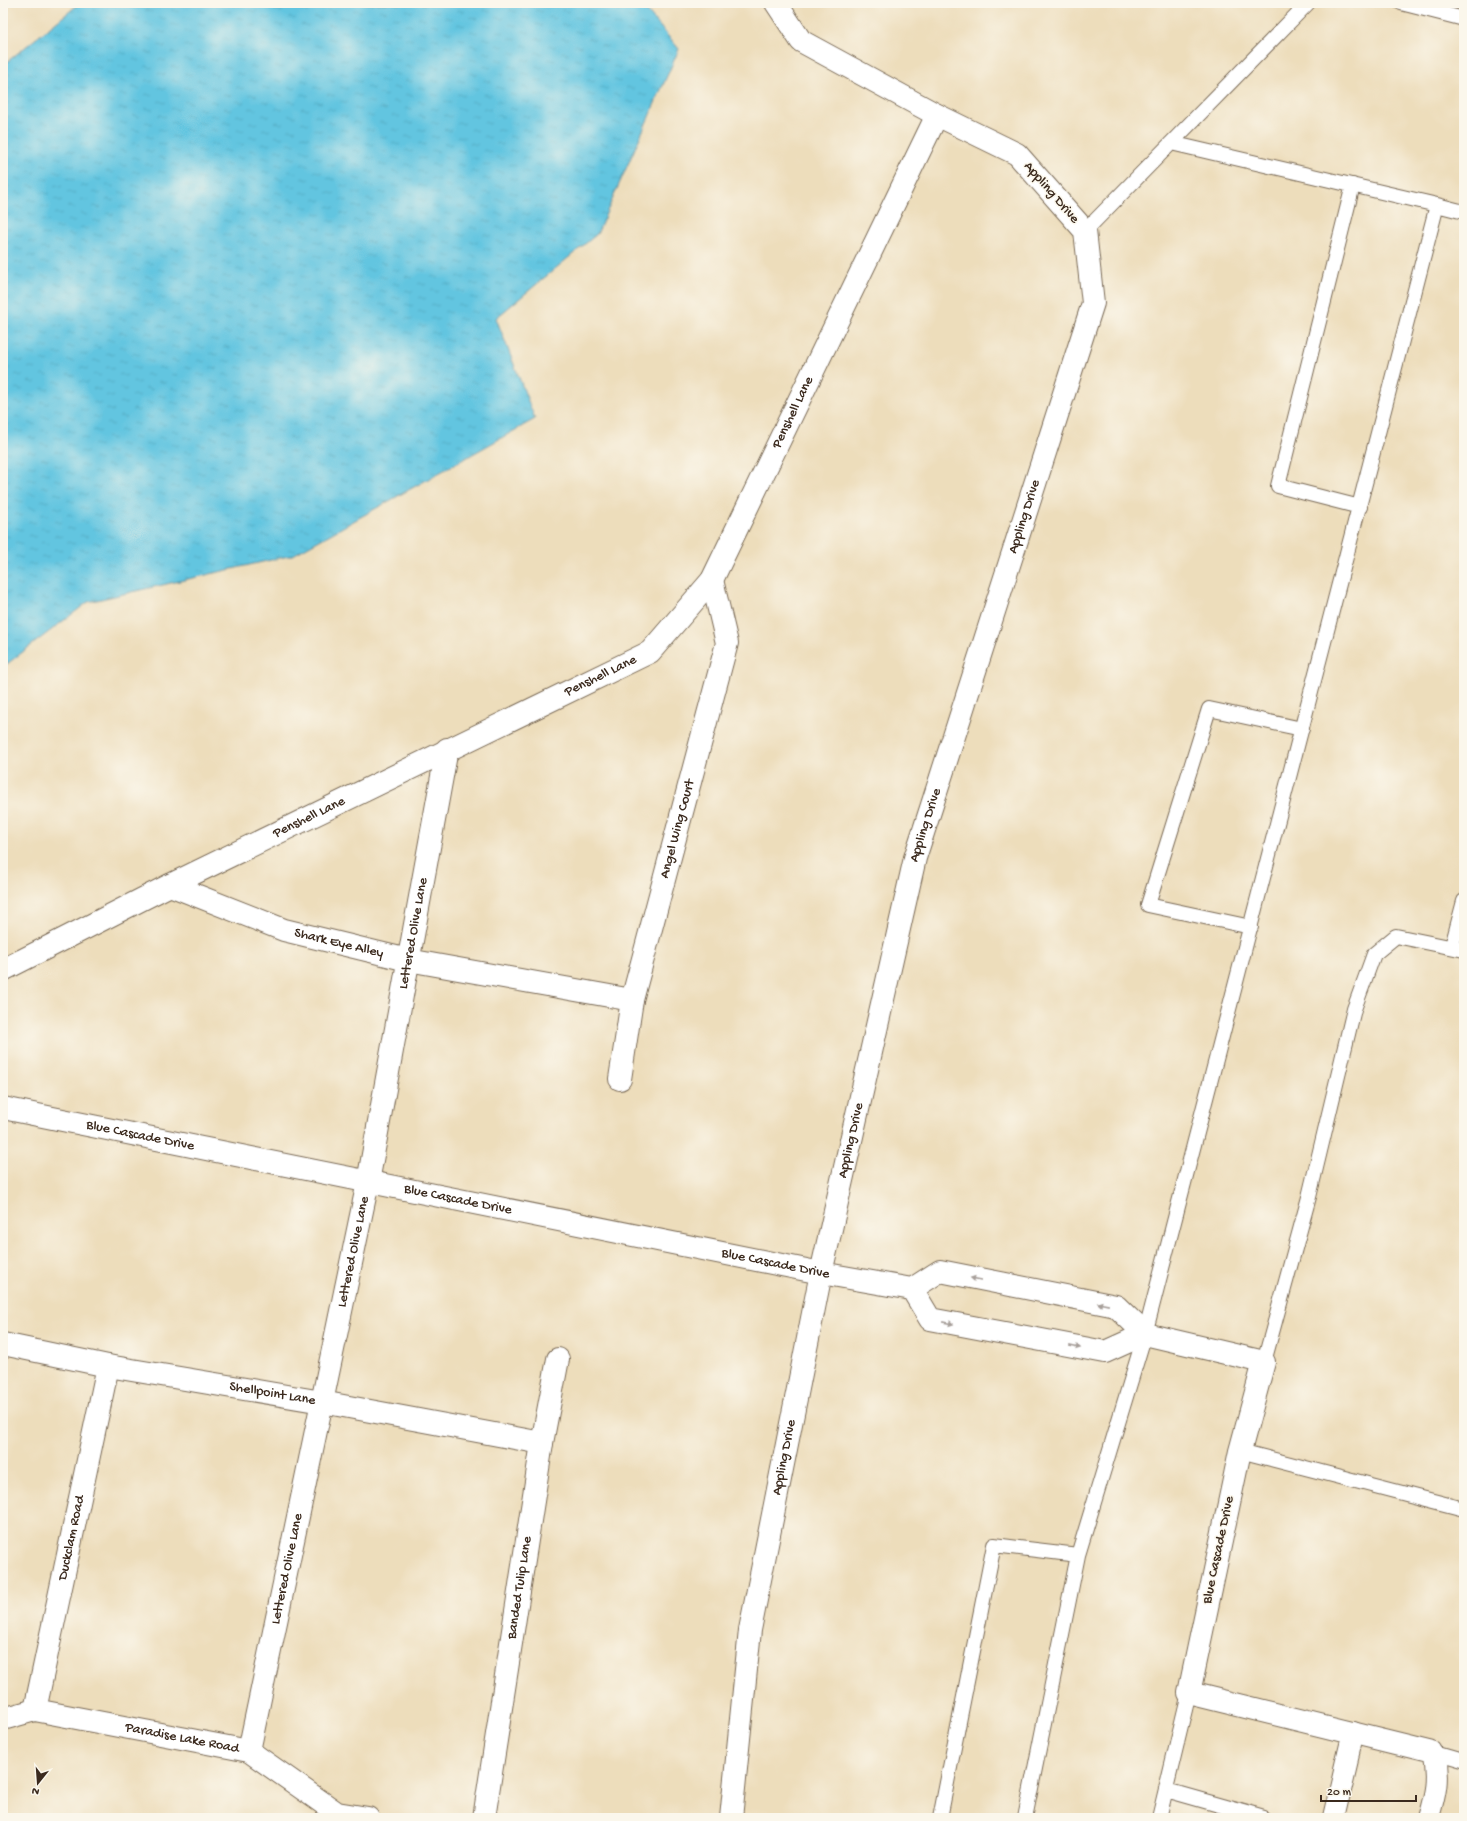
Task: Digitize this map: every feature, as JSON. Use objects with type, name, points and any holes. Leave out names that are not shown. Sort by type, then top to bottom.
[{"type":"street","name":"Appling Drive","points":[[731,1818],[750,1630],[821,1273],[916,858],[1093,303],[1084,232],[1017,154],[937,115],[801,41],[776,3]]},
{"type":"street","name":"Penshell Lane","points":[[3,970],[170,885],[447,749],[650,652],[712,580],[937,115]]},
{"type":"street","name":"Angel Wing Court","points":[[620,1079],[632,1000],[727,643],[712,580]]},
{"type":"street","name":"Lettered Olive Lane","points":[[249,1752],[368,1182],[447,749]]},
{"type":"street","name":"Shark Eye Alley","points":[[170,885],[284,930],[408,960],[632,1000]]},
{"type":"street","name":"Blue Cascade Drive","points":[[3,1108],[912,1290]]},
{"type":"street","points":[[1145,1334],[1105,1352],[990,1331],[930,1319],[912,1290],[940,1271],[1116,1306],[1145,1334],[1264,1362]]},
{"type":"street","name":"Shellpoint Lane","points":[[3,1344],[108,1366],[322,1402],[542,1443]]},
{"type":"street","name":"Banded Tulip Lane","points":[[484,1818],[542,1443],[558,1359]]},
{"type":"street","name":"Blue Cascade Drive","points":[[1189,1693],[1240,1451],[1264,1362]]},
{"type":"street","name":"Duckclam Road","points":[[35,1710],[108,1366]]},
{"type":"street","points":[[1189,1693],[1433,1753],[1437,1771],[1434,1798],[1428,1818]]},
{"type":"street","name":"Paradise Lake Road","points":[[3,1719],[35,1710],[249,1752],[338,1813],[368,1818]]},
{"type":"street","points":[[1333,1818],[1353,1733]]},
{"type":"lane","points":[[1084,232],[1308,3]]},
{"type":"lane","points":[[1400,3],[1464,19]]},
{"type":"lane","points":[[1171,143],[1464,212]]},
{"type":"lane","points":[[1352,185],[1278,486],[1360,507]]},
{"type":"lane","points":[[1025,1818],[1078,1555],[1145,1334],[1437,205]]},
{"type":"lane","points":[[1251,927],[1148,906],[1209,709],[1302,729]]},
{"type":"lane","points":[[1264,1362],[1309,1197],[1354,1009],[1374,954],[1396,936],[1458,948],[1464,901]]},
{"type":"lane","points":[[1240,1451],[1464,1509]]},
{"type":"lane","points":[[940,1818],[994,1545],[1078,1555]]},
{"type":"lane","points":[[1159,1818],[1189,1693]]},
{"type":"lane","points":[[1433,1753],[1464,1762]]},
{"type":"lane","points":[[1166,1790],[1265,1818]]},
{"type":"water","points":[[80,3],[640,3],[679,49],[597,234],[496,318],[535,419],[293,555],[88,602],[3,667],[3,65]]}]
